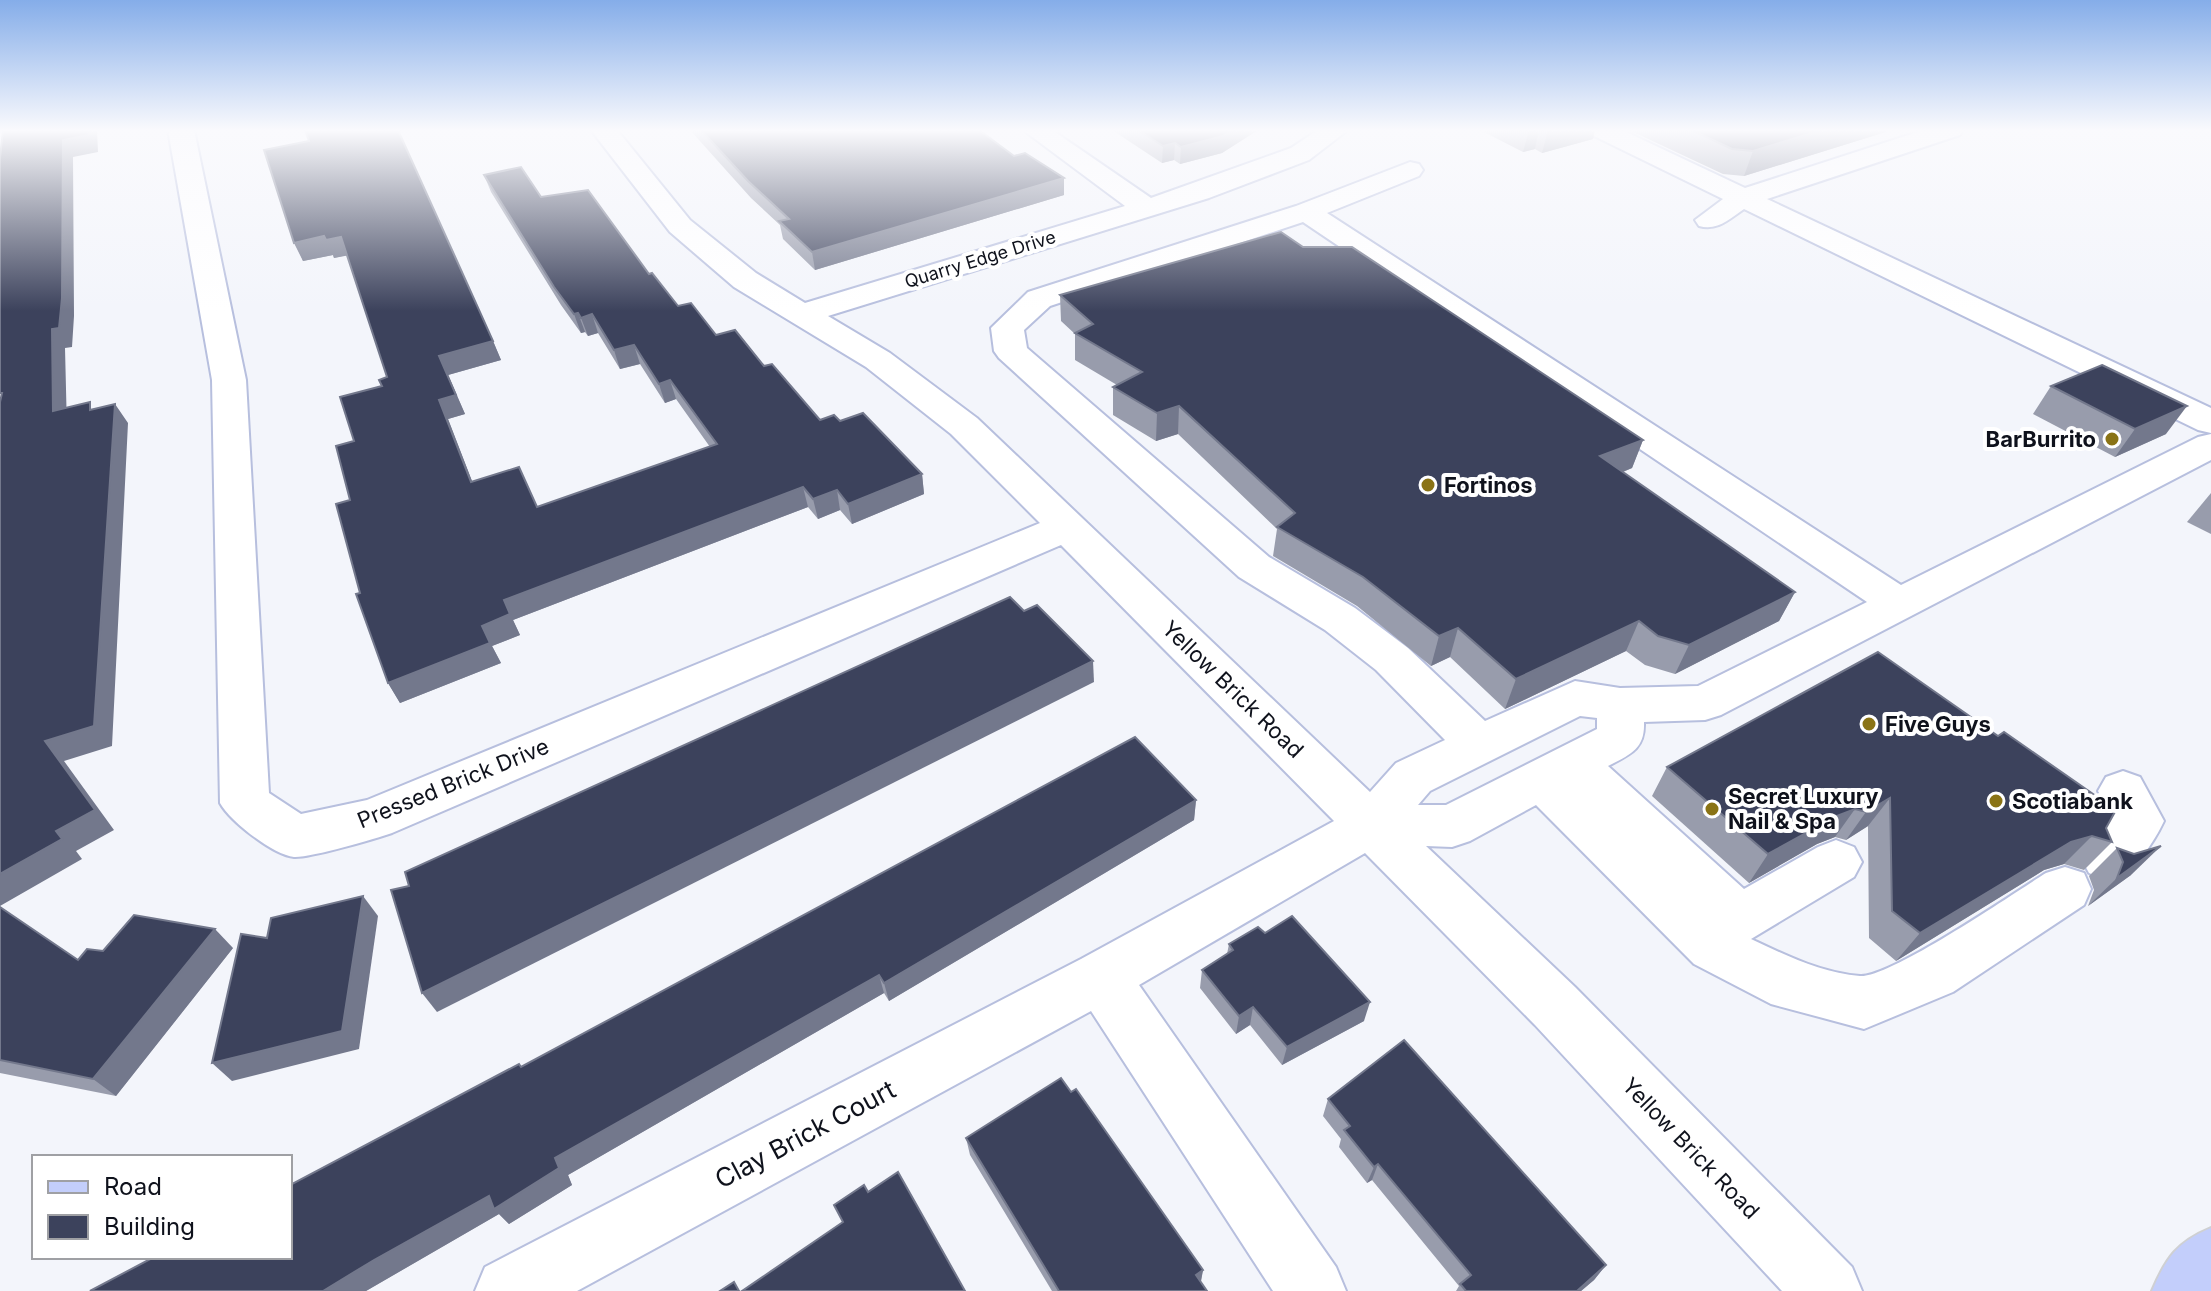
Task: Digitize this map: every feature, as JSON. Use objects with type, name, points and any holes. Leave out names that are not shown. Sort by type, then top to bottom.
[{"type":"main road","points":[[2186,1291],[2211,1261]]},
{"type":"street","name":"Pressed Brick Drive","points":[[193,190],[229,380],[245,803],[295,836],[374,819],[1067,527]]},
{"type":"street","name":"Yellow Brick Road","points":[[651,190],[680,226],[745,280],[878,360],[964,426],[1555,1006],[1828,1291]]},
{"type":"street","points":[[1122,190],[1147,208]]},
{"type":"street","name":"Quarry Edge Drive","points":[[801,314],[1201,190]]},
{"type":"street","points":[[1360,190],[1306,212],[1039,299],[1007,328],[1011,351],[1254,567],[1340,619],[1392,659],[1480,745]]},
{"type":"street","points":[[1727,190],[2211,422]]},
{"type":"street","points":[[1709,220],[1743,198],[1767,190]]},
{"type":"street","points":[[1306,212],[1900,604]]},
{"type":"street","points":[[1372,824],[1413,777],[1575,698],[1620,705],[1705,703],[2211,445]]},
{"type":"street","points":[[1372,824],[1452,826],[1621,738],[1620,705]]},
{"type":"street","points":[[1557,771],[1713,947],[1791,986],[1864,1003],[1933,974],[2065,889]]},
{"type":"street","points":[[1557,771],[1740,919],[1836,862]]},
{"type":"street","points":[[2107,858],[2139,821],[2123,791]]},
{"type":"street","name":"Clay Brick Court","points":[[509,1291],[1101,977],[1372,824]]},
{"type":"street","points":[[1101,977],[1312,1291]]},
{"type":"building","points":[[0,190],[63,190],[62,298],[59,328],[52,329],[53,411],[90,402],[90,410],[115,404],[94,726],[45,741],[95,810],[56,831],[62,839],[0,874],[2,393]]},
{"type":"building","points":[[277,190],[425,190],[493,341],[439,356],[456,395],[439,400],[471,482],[519,467],[537,507],[717,444],[670,380],[659,384],[634,345],[614,350],[592,314],[581,318],[578,313],[574,314],[494,190],[536,190],[541,197],[588,190],[649,274],[652,273],[678,306],[691,303],[716,335],[735,330],[764,366],[772,364],[820,420],[834,415],[840,421],[863,413],[922,474],[848,504],[837,490],[813,499],[803,487],[504,600],[510,614],[482,626],[490,643],[388,683],[356,594],[360,593],[336,504],[350,500],[336,446],[354,441],[340,397],[382,386],[379,380],[387,377],[341,237],[326,240],[324,236],[294,243]]},
{"type":"building","points":[[758,190],[1022,190],[812,252],[779,221],[789,219]]},
{"type":"building","name":"Fortinos","points":[[1281,232],[1303,247],[1352,247],[1643,440],[1600,456],[1795,592],[1689,645],[1658,636],[1639,621],[1516,679],[1458,628],[1439,636],[1363,577],[1277,527],[1295,513],[1179,406],[1157,413],[1113,387],[1142,372],[1075,333],[1093,324],[1060,295]]},
{"type":"building","points":[[2102,365],[2187,406],[2135,429],[2051,386]]},
{"type":"building","points":[[1010,597],[1024,611],[1037,605],[1093,661],[422,993],[391,890],[409,886],[405,872]]},
{"type":"building","points":[[1878,652],[1998,736],[2004,732],[2116,810],[2106,828],[2112,842],[2092,836],[2071,842],[1920,933],[1892,911],[1890,798],[1866,812],[1855,809],[1837,816],[1768,854],[1667,767]]},
{"type":"building","points":[[1135,737],[1196,800],[884,983],[879,975],[555,1158],[559,1168],[494,1209],[489,1196],[323,1291],[90,1291],[150,1259],[292,1259],[292,1184],[519,1064],[521,1067]]},
{"type":"building","points":[[2161,846],[2117,878],[2123,862],[2117,848],[2134,854]]},
{"type":"building","points":[[363,896],[342,1031],[212,1063],[241,934],[267,938],[271,918]]},
{"type":"building","points":[[0,907],[78,960],[87,949],[103,951],[134,915],[215,929],[93,1079],[0,1060]]},
{"type":"building","points":[[1292,916],[1370,1002],[1287,1047],[1253,1007],[1239,1016],[1202,970],[1233,950],[1229,944],[1258,927],[1265,933]]},
{"type":"building","points":[[1404,1040],[1606,1265],[1577,1291],[1466,1291],[1460,1284],[1471,1275],[1378,1164],[1374,1167],[1344,1130],[1350,1126],[1328,1099]]},
{"type":"building","points":[[1061,1078],[1071,1092],[1076,1089],[1203,1270],[1196,1275],[1207,1291],[1059,1291],[966,1138]]},
{"type":"building","points":[[898,1172],[965,1291],[742,1291],[843,1222],[834,1205],[864,1185],[868,1192]]},
{"type":"building","points":[[734,1282],[739,1291],[720,1291]]},
{"type":"place","name":"BarBurrito","points":[[2112,439]]},
{"type":"place","name":"Fortinos","points":[[1428,485]]},
{"type":"place","name":"Five Guys","points":[[1869,724]]},
{"type":"place","name":"Scotiabank","points":[[1996,801]]},
{"type":"place","name":"Secret Luxury Nail & Spa","points":[[1712,809]]}]
